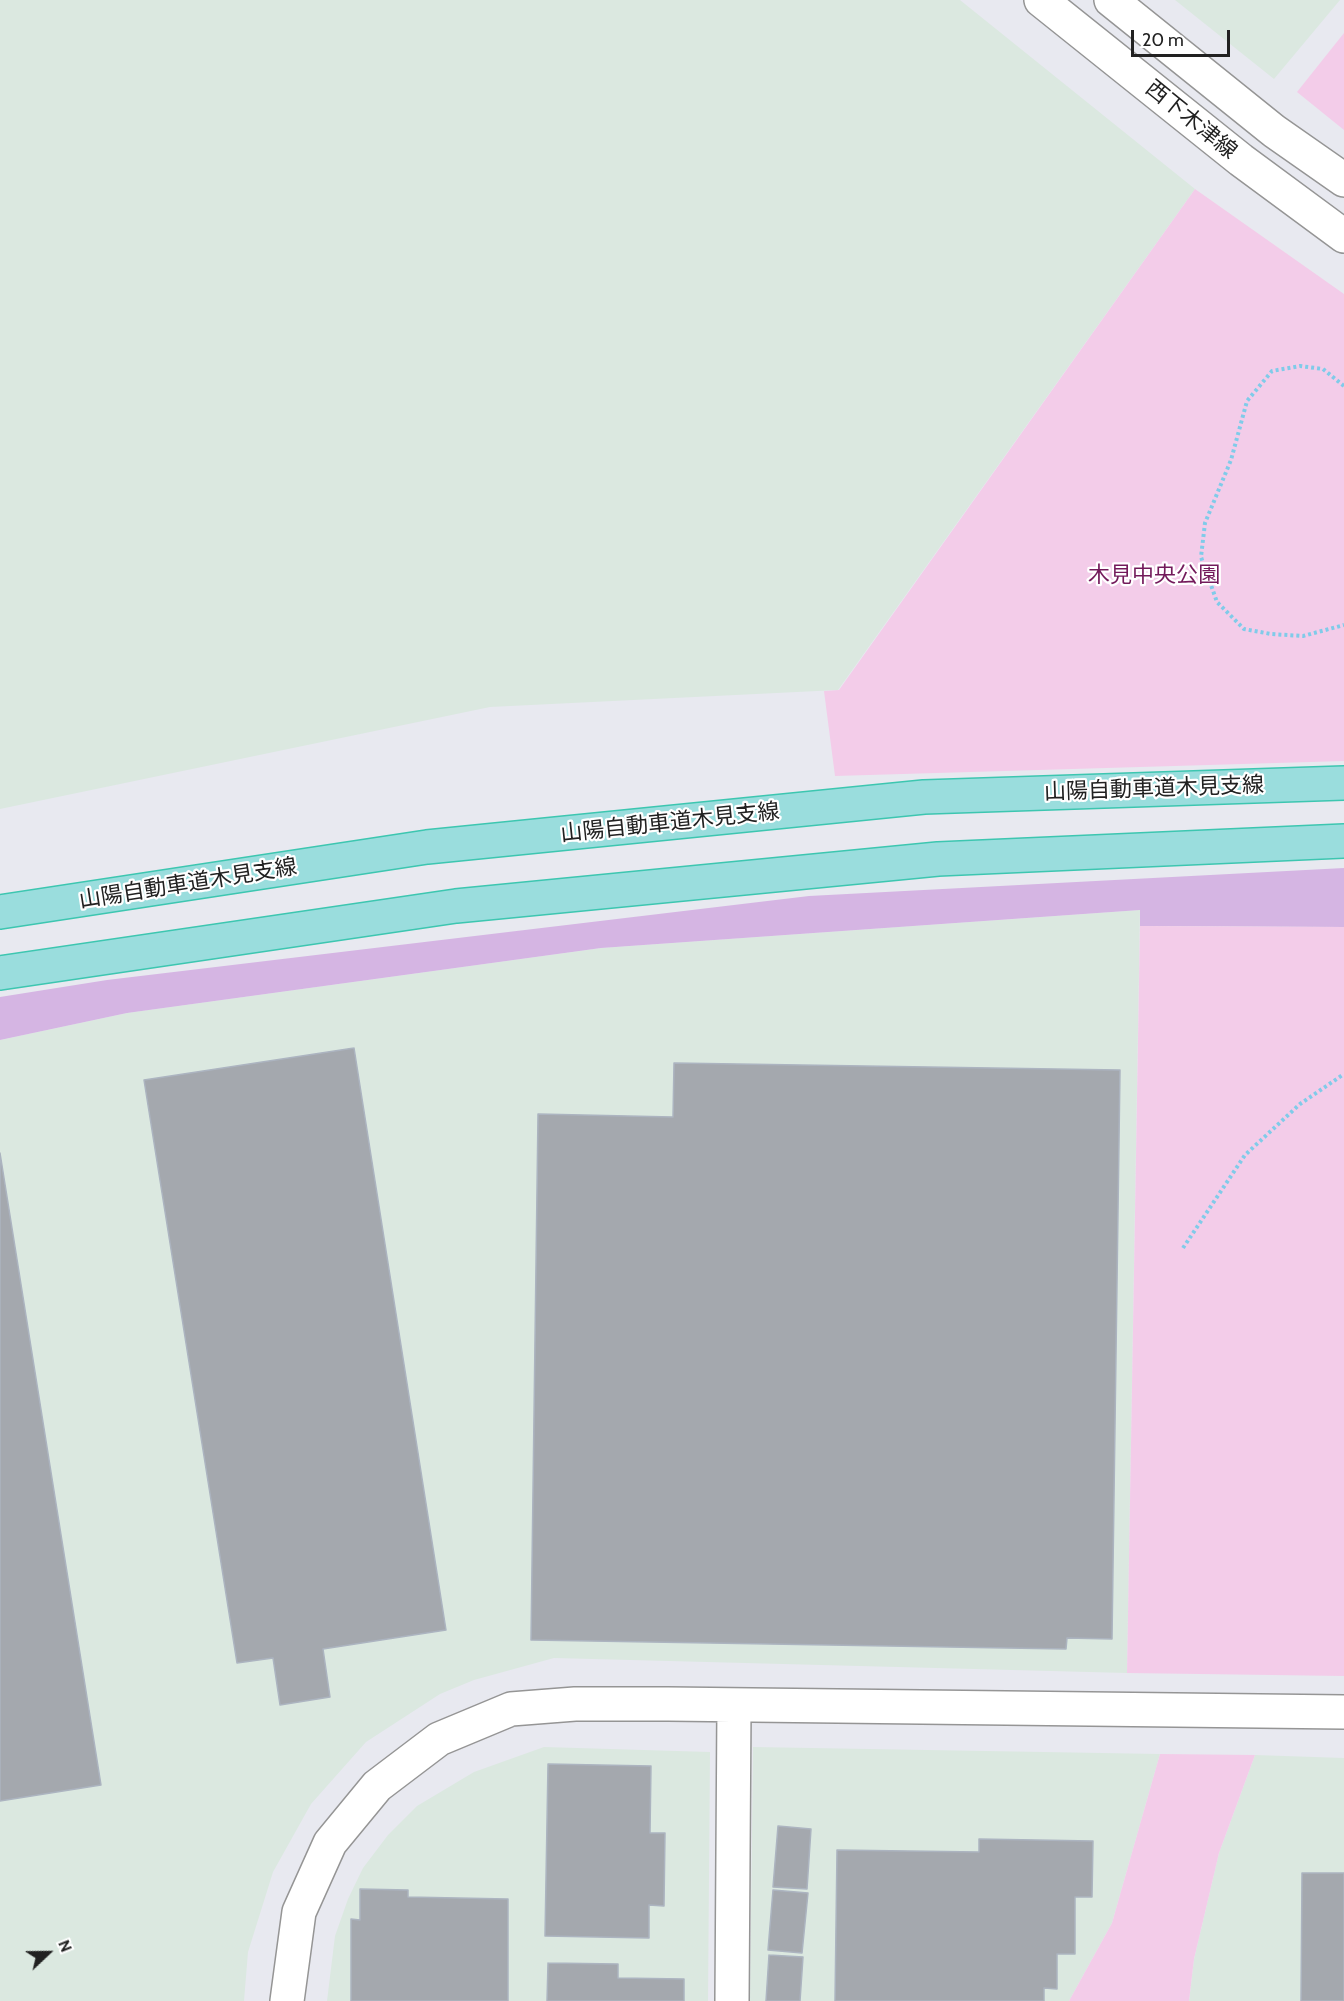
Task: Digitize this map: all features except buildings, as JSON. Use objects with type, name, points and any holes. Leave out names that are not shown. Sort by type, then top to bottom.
[{"type":"highway","name":"山陽自動車道木見支線","points":[[0,912],[427,847],[924,797],[1344,783]]},
{"type":"highway","points":[[0,973],[480,903],[938,859],[1344,841]]},
{"type":"street","name":"西下木津線","points":[[1041,0],[1241,160],[1344,236]]},
{"type":"street","name":"西下木津線","points":[[1111,0],[1274,131],[1344,180]]},
{"type":"street","points":[[287,2001],[299,1912],[330,1843],[377,1786],[439,1739],[512,1709],[575,1704],[1344,1712]]},
{"type":"street","points":[[732,2001],[734,1706]]},
{"type":"path","points":[[1344,386],[1323,369],[1300,366],[1272,370],[1247,401],[1231,460],[1205,523],[1201,557],[1218,602],[1244,629],[1303,636],[1344,625]]},
{"type":"path","points":[[1183,1248],[1245,1155],[1300,1104],[1344,1074]]},
{"type":"shaded area","points":[[0,0],[960,0],[1195,189],[838,690],[490,707],[0,809]]},
{"type":"shaded area","points":[[1175,0],[1340,0],[1274,79]]},
{"type":"shaded area","points":[[1344,868],[1344,927],[1140,926],[1140,910],[601,948],[127,1013],[0,1040],[0,997],[107,980],[809,896]]},
{"type":"shaded area","points":[[1140,910],[1127,1673],[554,1658],[474,1680],[440,1694],[366,1742],[311,1804],[273,1872],[248,1952],[244,2001],[0,2001],[0,1040],[127,1013],[601,948]]},
{"type":"shaded area","points":[[544,1747],[710,1752],[708,2001],[327,2001],[335,1936],[348,1899],[363,1868],[388,1835],[417,1806],[474,1772]]},
{"type":"shaded area","points":[[753,1747],[1160,1754],[1112,1923],[1069,2001],[750,2001]]},
{"type":"shaded area","points":[[1255,1755],[1344,1758],[1344,2001],[1189,2001],[1194,1959],[1219,1853]]},
{"type":"green space","points":[[1344,33],[1344,130],[1297,92]]},
{"type":"green space","name":"木見中央公園","points":[[1195,189],[1344,294],[1344,761],[835,776],[824,691],[839,690]]},
{"type":"green space","points":[[1140,926],[1344,927],[1344,1676],[1127,1673]]},
{"type":"green space","points":[[1160,1754],[1255,1755],[1219,1853],[1194,1959],[1189,2001],[1069,2001],[1112,1923]]}]
